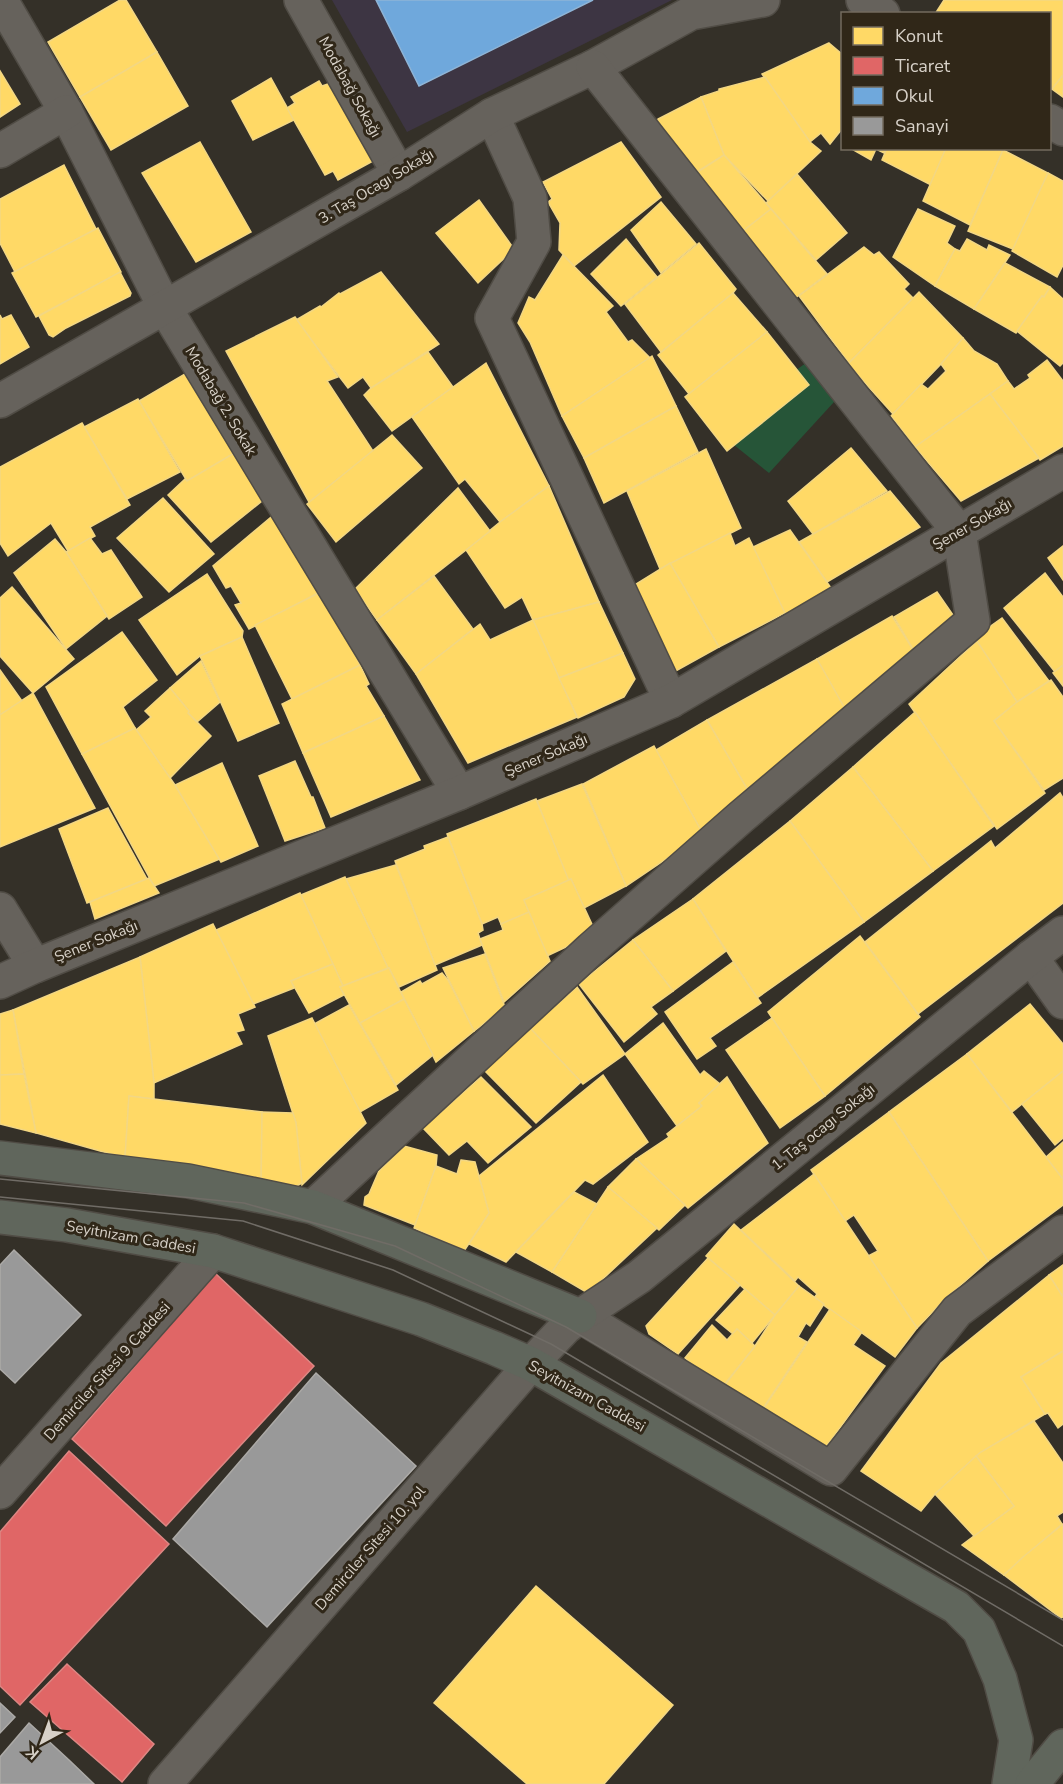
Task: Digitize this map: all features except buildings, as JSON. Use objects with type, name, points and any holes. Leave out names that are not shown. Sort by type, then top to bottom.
[{"type":"main road","points":[[0,1158],[188,1181],[313,1207],[579,1316]]},
{"type":"main road","name":"Seyitnizam Caddesi","points":[[0,1217],[213,1251],[421,1319],[531,1364],[956,1607],[978,1630],[1000,1679],[1016,1740],[1010,1784]]},
{"type":"main road","points":[[1032,1784],[1063,1746]]},
{"type":"street","name":"Modabağ 2. Sokak","points":[[1,0],[66,112],[165,308],[459,793]]},
{"type":"street","name":"Modabağ Sokağı","points":[[301,0],[399,174]]},
{"type":"street","name":"3. Taş Ocagı Sokağı","points":[[0,401],[399,174],[492,115],[593,68],[691,13],[764,0]]},
{"type":"street","points":[[863,0],[880,12]]},
{"type":"street","points":[[313,1207],[591,949],[750,809],[973,621],[959,532],[593,68]]},
{"type":"street","points":[[0,151],[66,112]]},
{"type":"street","points":[[492,115],[530,198],[534,242],[492,318],[671,701]]},
{"type":"street","name":"Şener Sokağı","points":[[0,982],[459,793],[671,701],[1063,471]]},
{"type":"street","points":[[0,909],[35,966]]},
{"type":"street","name":"1. Taş ocagı Sokağı","points":[[579,1316],[639,1277],[1063,933]]},
{"type":"street","points":[[1031,957],[1063,1002]]},
{"type":"street","points":[[579,1316],[831,1469],[957,1311],[1063,1232]]},
{"type":"street","name":"Demirciler Sitesi 9 Caddesi","points":[[0,1492],[213,1251]]},
{"type":"street","name":"Demirciler Sitesi 10. yol","points":[[165,1784],[531,1364],[579,1316]]},
{"type":"shaded area","points":[[332,0],[672,0],[407,132]]},
{"type":"green space","points":[[817,355],[845,390],[769,473],[714,429]]},
{"type":"tram line","points":[[0,1179],[244,1203],[395,1246],[566,1327],[1063,1620]]},
{"type":"tram line","points":[[0,1197],[243,1221],[393,1270],[551,1344],[1063,1646]]}]
